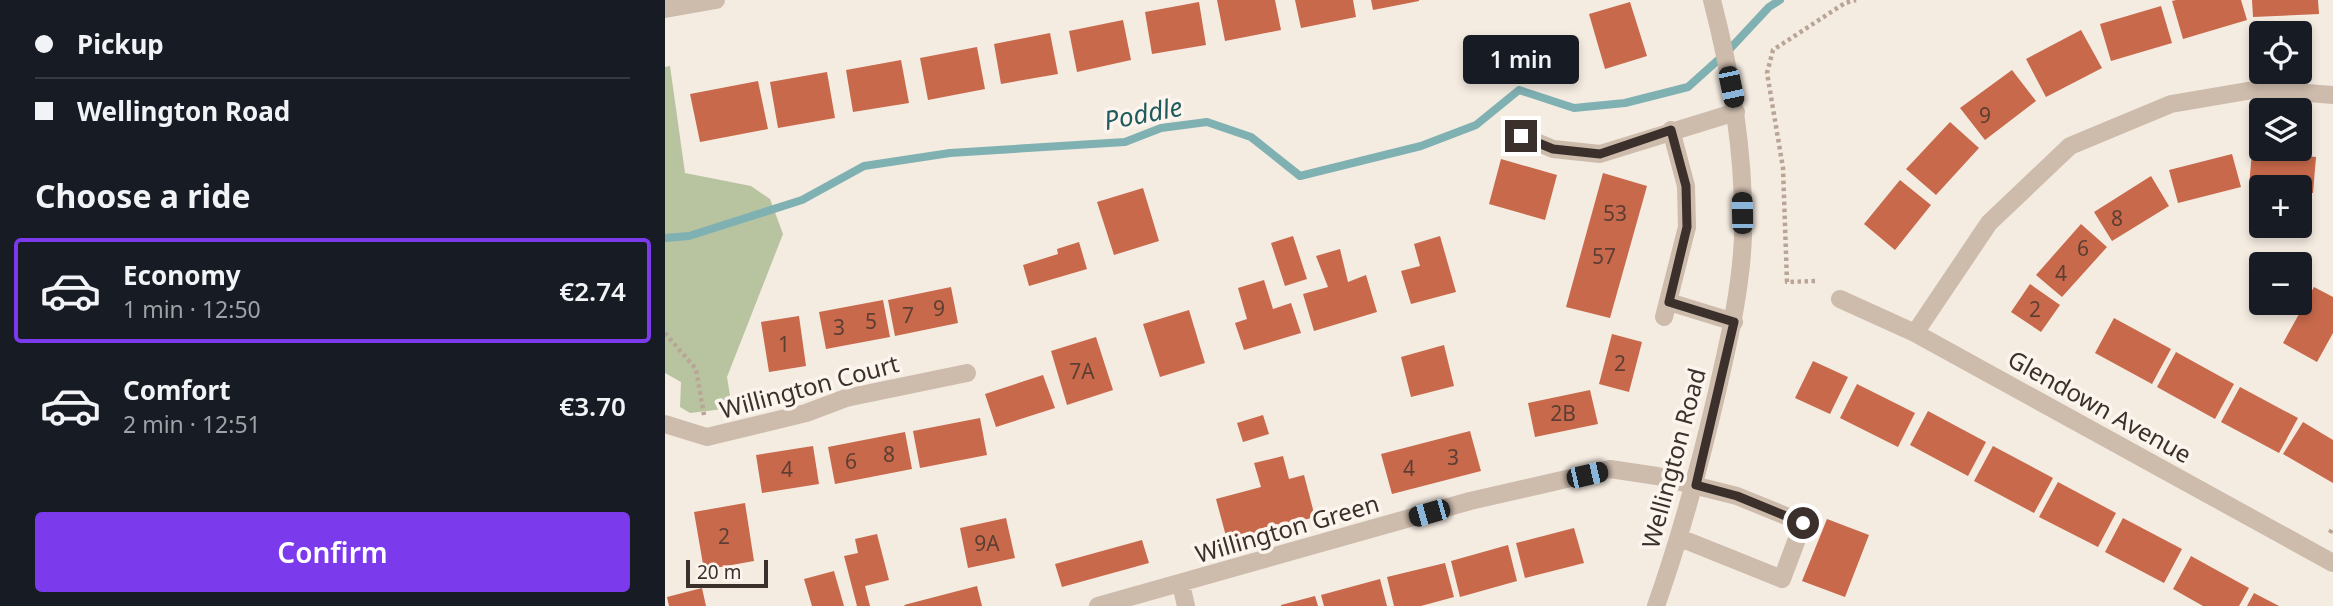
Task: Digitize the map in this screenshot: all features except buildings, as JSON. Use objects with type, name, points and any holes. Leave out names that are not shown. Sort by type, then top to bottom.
[{"type":"street","points":[[665,9],[716,0]]},
{"type":"street","name":"Wellington Road","points":[[1656,606],[1696,485],[1734,322],[1740,280],[1743,234],[1742,171],[1736,112],[1711,0]]},
{"type":"street","points":[[1915,333],[1989,223],[2070,146],[2171,104],[2259,89],[2333,95]]},
{"type":"street","points":[[1521,136],[1553,149],[1600,154],[1736,112]]},
{"type":"street","points":[[1671,130],[1686,186],[1687,227],[1667,309],[1734,322]]},
{"type":"street","name":"Glendown Avenue","points":[[1840,299],[1915,333],[2333,562]]},
{"type":"street","name":"Willington Court","points":[[665,424],[707,438],[806,414],[846,398],[967,373]]},
{"type":"street","name":"Willington Green","points":[[1098,606],[1470,501],[1610,469],[1654,475],[1737,496],[1803,523],[1781,579],[1680,538]]},
{"type":"street","points":[[1181,584],[1186,606]]},
{"type":"path","points":[[1815,281],[1787,282],[1783,168],[1767,73],[1773,51],[1845,3],[1856,0]]},
{"type":"path","points":[[665,334],[696,369],[705,419]]},
{"type":"path","points":[[2330,533],[2333,527]]},
{"type":"green space","points":[[670,66],[685,173],[751,186],[770,199],[783,234],[727,377],[732,408],[690,413],[680,407],[681,382],[665,373],[665,67]]},
{"type":"waterway","name":"Poddle","points":[[665,238],[689,236],[802,200],[864,166],[950,153],[1125,142],[1161,128],[1207,122],[1251,137],[1300,176],[1421,146],[1476,125],[1519,90],[1574,108],[1625,103],[1688,87],[1727,52],[1769,7],[1780,0]]},
{"type":"route","points":[[1521,136],[1553,149],[1600,154],[1671,130],[1686,186],[1687,227],[1669,302],[1734,322],[1696,485],[1737,496],[1803,523]]}]
